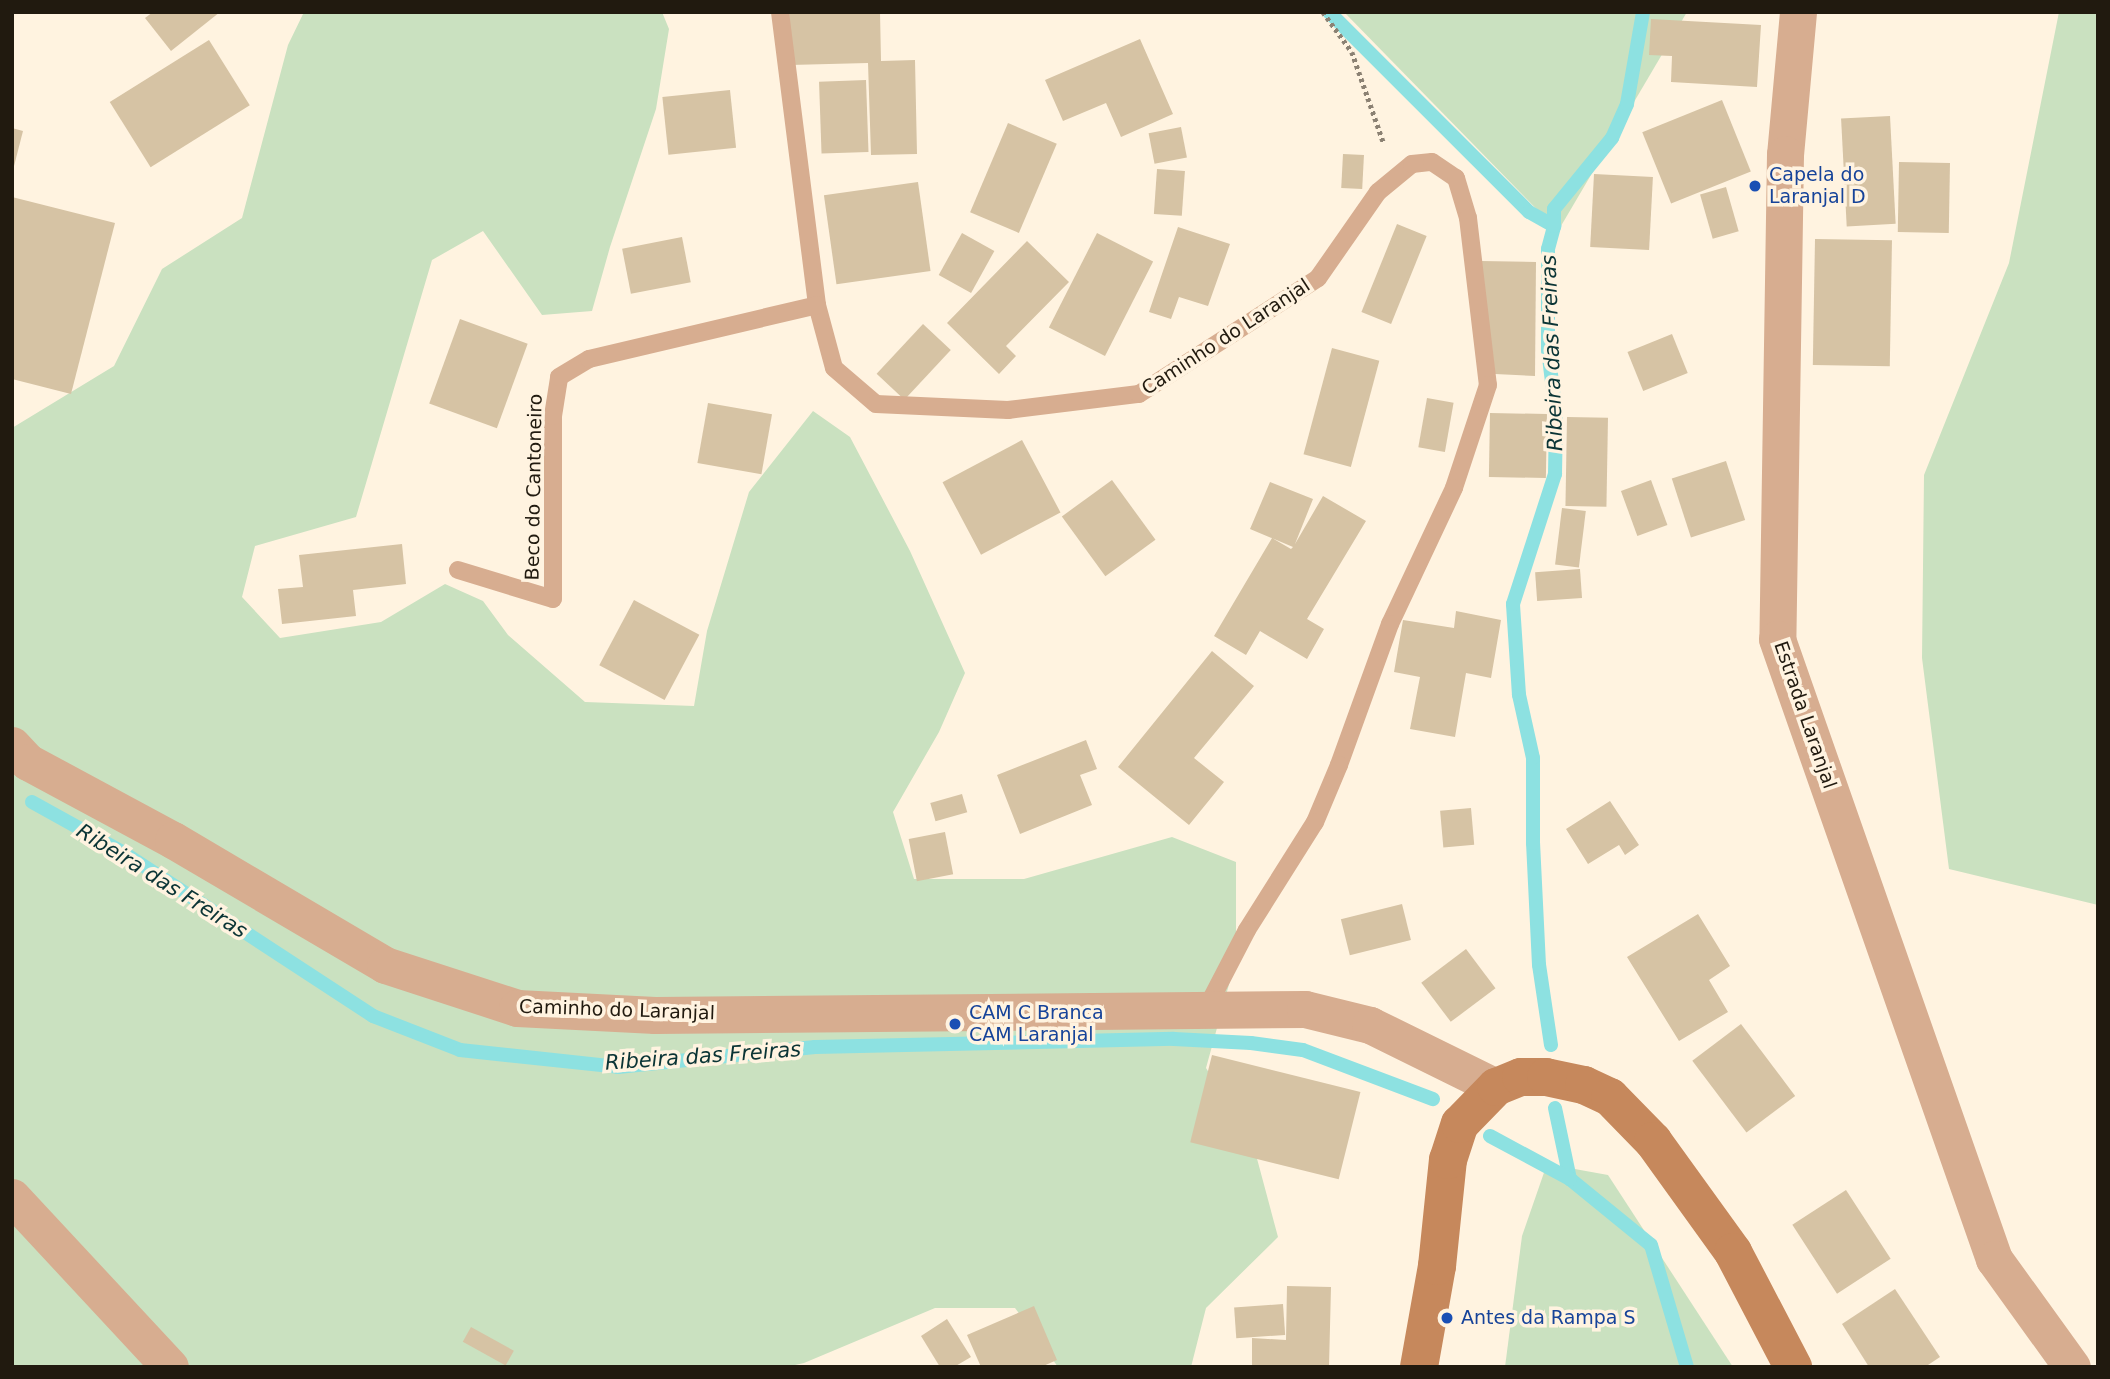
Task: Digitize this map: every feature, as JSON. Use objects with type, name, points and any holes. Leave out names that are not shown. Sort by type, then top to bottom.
[{"type":"main road","points":[[1419,1367],[1437,1266],[1448,1160],[1460,1124],[1496,1087],[1521,1077],[1546,1077],[1584,1085],[1610,1097],[1653,1141],[1733,1252],[1793,1367]]},
{"type":"street","name":"Estrada Laranjal","points":[[1798,12],[1785,154],[1777,639],[1994,1259],[2071,1367]]},
{"type":"street","name":"Caminho do Laranjal","points":[[17,761],[173,840],[385,965],[517,1008],[656,1015],[1305,1009],[1370,1025],[1496,1087]]},
{"type":"street","points":[[12,1196],[170,1367]]},
{"type":"lane","name":"Caminho do Laranjal","points":[[780,12],[817,304],[834,368],[876,404],[1007,410],[1139,394],[1318,278],[1378,192],[1412,164],[1432,162],[1456,178],[1468,218],[1488,384],[1454,488],[1390,624],[1339,765],[1315,822],[1247,930],[1206,1009]]},
{"type":"lane","name":"Beco do Cantoneiro","points":[[458,569],[553,599],[553,416],[559,377],[589,359],[817,304]]},
{"type":"path","points":[[1323,12],[1352,52],[1395,178]]},
{"type":"green space","points":[[304,12],[662,12],[669,29],[656,109],[610,247],[592,311],[542,315],[483,231],[432,260],[356,517],[255,546],[242,597],[280,638],[381,622],[445,584],[483,601],[508,635],[585,702],[694,706],[707,631],[749,492],[813,411],[850,437],[910,551],[965,673],[939,732],[893,812],[914,879],[1024,879],[1172,837],[1236,862],[1236,959],[1206,1068],[1252,1140],[1278,1237],[1206,1308],[1191,1367],[1058,1367],[1015,1308],[935,1308],[804,1363],[786,1367],[12,1367],[12,428],[114,366],[162,269],[242,218],[288,45]]},
{"type":"green space","points":[[1344,12],[1687,12],[1558,231]]},
{"type":"green space","points":[[2059,12],[2098,12],[2098,905],[1949,869],[1922,658],[1924,475],[2009,263]]},
{"type":"green space","points":[[1547,1164],[1608,1175],[1733,1367],[1505,1367],[1522,1236]]},
{"type":"building","points":[[153,12],[220,12],[171,51],[145,18]]},
{"type":"building","points":[[789,12],[880,12],[881,61],[915,60],[917,154],[871,155],[868,63],[790,65]]},
{"type":"building","points":[[1651,19],[1761,25],[1757,87],[1671,82],[1672,56],[1649,55]]},
{"type":"building","points":[[1140,39],[1173,114],[1121,137],[1106,103],[1063,121],[1045,80]]},
{"type":"building","points":[[209,40],[250,105],[151,167],[110,102]]},
{"type":"building","points":[[866,80],[869,152],[822,154],[819,82]]},
{"type":"building","points":[[730,90],[736,148],[668,155],[662,97]]},
{"type":"building","points":[[1722,100],[1751,171],[1671,204],[1642,132]]},
{"type":"building","points":[[1890,116],[1896,224],[1847,226],[1841,119]]},
{"type":"building","points":[[1008,123],[1057,144],[1019,233],[970,212]]},
{"type":"building","points":[[1181,127],[1187,157],[1155,164],[1149,133]]},
{"type":"building","points":[[12,128],[23,131],[13,170],[12,170]]},
{"type":"building","points":[[1343,154],[1364,155],[1362,189],[1341,188]]},
{"type":"building","points":[[1899,162],[1950,163],[1949,233],[1898,232]]},
{"type":"building","points":[[1157,169],[1185,171],[1182,216],[1154,214]]},
{"type":"building","points":[[1594,174],[1653,177],[1649,250],[1590,247]]},
{"type":"building","points":[[918,182],[931,271],[836,284],[824,195]]},
{"type":"building","points":[[1726,187],[1739,231],[1713,239],[1700,194]]},
{"type":"building","points":[[12,197],[115,223],[71,394],[12,379]]},
{"type":"building","points":[[1397,224],[1427,236],[1391,324],[1361,312]]},
{"type":"building","points":[[1178,227],[1230,244],[1208,306],[1179,297],[1171,319],[1149,312]]},
{"type":"building","points":[[962,233],[994,251],[971,293],[939,275]]},
{"type":"building","points":[[1097,233],[1153,262],[1105,356],[1049,327]]},
{"type":"building","points":[[682,237],[691,282],[631,294],[622,249]]},
{"type":"building","points":[[1815,239],[1892,240],[1890,366],[1813,365]]},
{"type":"building","points":[[1027,241],[1069,282],[1006,346],[1016,356],[999,374],[947,323]]},
{"type":"building","points":[[1481,261],[1536,262],[1535,376],[1495,374]]},
{"type":"building","points":[[460,319],[528,344],[497,428],[429,404]]},
{"type":"building","points":[[923,324],[951,350],[904,400],[877,374]]},
{"type":"building","points":[[1672,334],[1688,373],[1643,391],[1627,352]]},
{"type":"building","points":[[1332,348],[1379,361],[1351,467],[1304,454]]},
{"type":"building","points":[[1427,398],[1454,403],[1445,452],[1418,447]]},
{"type":"building","points":[[708,403],[772,414],[761,474],[697,463]]},
{"type":"building","points":[[1490,413],[1547,414],[1546,478],[1489,477]]},
{"type":"building","points":[[1567,417],[1608,418],[1606,507],[1565,506]]},
{"type":"building","points":[[1022,440],[1060,512],[981,555],[943,482]]},
{"type":"building","points":[[1726,461],[1745,520],[1691,538],[1672,479]]},
{"type":"building","points":[[1112,480],[1155,540],[1105,576],[1062,516]]},
{"type":"building","points":[[1651,480],[1667,525],[1637,536],[1621,491]]},
{"type":"building","points":[[1270,482],[1313,499],[1295,544],[1323,496],[1366,521],[1307,619],[1324,629],[1307,659],[1260,631],[1246,655],[1214,636],[1272,538],[1250,529]]},
{"type":"building","points":[[1562,508],[1586,511],[1579,567],[1555,565]]},
{"type":"building","points":[[402,544],[406,584],[353,590],[356,616],[282,624],[278,589],[303,587],[299,555]]},
{"type":"building","points":[[1580,569],[1582,598],[1537,601],[1535,572]]},
{"type":"building","points":[[634,600],[699,635],[665,700],[599,665]]},
{"type":"building","points":[[1456,611],[1501,620],[1491,678],[1466,673],[1455,737],[1410,729],[1420,677],[1394,672],[1403,620],[1454,628]]},
{"type":"building","points":[[1212,651],[1254,686],[1194,758],[1224,782],[1189,825],[1118,767]]},
{"type":"building","points":[[1086,740],[1097,769],[1080,775],[1092,805],[1020,834],[997,775]]},
{"type":"building","points":[[962,794],[967,812],[936,821],[930,803]]},
{"type":"building","points":[[1610,801],[1639,845],[1625,855],[1619,845],[1588,864],[1566,829]]},
{"type":"building","points":[[1471,808],[1474,845],[1443,848],[1440,811]]},
{"type":"building","points":[[945,832],[953,874],[917,881],[909,839]]},
{"type":"building","points":[[1402,904],[1411,940],[1350,955],[1341,919]]},
{"type":"building","points":[[1698,914],[1730,966],[1709,980],[1728,1012],[1679,1041],[1627,957]]},
{"type":"building","points":[[1466,949],[1495,988],[1451,1022],[1421,983]]},
{"type":"building","points":[[1741,1024],[1795,1096],[1746,1133],[1692,1061]]},
{"type":"building","points":[[1212,1055],[1360,1092],[1339,1179],[1190,1142]]},
{"type":"building","points":[[1846,1190],[1891,1259],[1837,1294],[1792,1225]]},
{"type":"building","points":[[1287,1286],[1331,1287],[1329,1367],[1252,1367],[1252,1338],[1286,1340]]},
{"type":"building","points":[[1895,1289],[1940,1357],[1925,1367],[1869,1367],[1842,1324]]},
{"type":"building","points":[[1283,1304],[1285,1335],[1236,1338],[1234,1307]]},
{"type":"building","points":[[1034,1306],[1057,1360],[1041,1367],[981,1367],[967,1335]]},
{"type":"building","points":[[947,1319],[971,1357],[954,1367],[940,1367],[921,1336]]},
{"type":"building","points":[[471,1327],[514,1351],[506,1366],[463,1342]]},
{"type":"waterway","points":[[1329,12],[1529,212],[1554,226]]},
{"type":"waterway","name":"Ribeira das Freiras","points":[[1551,1045],[1539,965],[1533,843],[1533,758],[1519,695],[1513,604],[1555,474],[1556,414],[1548,350],[1548,249],[1554,226],[1554,209],[1612,138],[1627,104],[1643,12]]},
{"type":"waterway","name":"Ribeira das Freiras","points":[[32,802],[124,853],[373,1016],[460,1050],[618,1067],[815,1047],[1174,1039],[1251,1043],[1303,1050],[1433,1099]]},
{"type":"waterway","name":"Ribeira das Freiras","points":[[1555,1108],[1570,1179],[1651,1245],[1687,1367]]},
{"type":"waterway","name":"Ribeira das Freiras","points":[[1490,1136],[1570,1179]]},
{"type":"place","name":"Capela do Laranjal D","points":[[1755,186]]},
{"type":"place","name":"CAM C Branca CAM Laranjal","points":[[955,1024]]},
{"type":"place","name":"Antes da Rampa S","points":[[1447,1318]]}]
